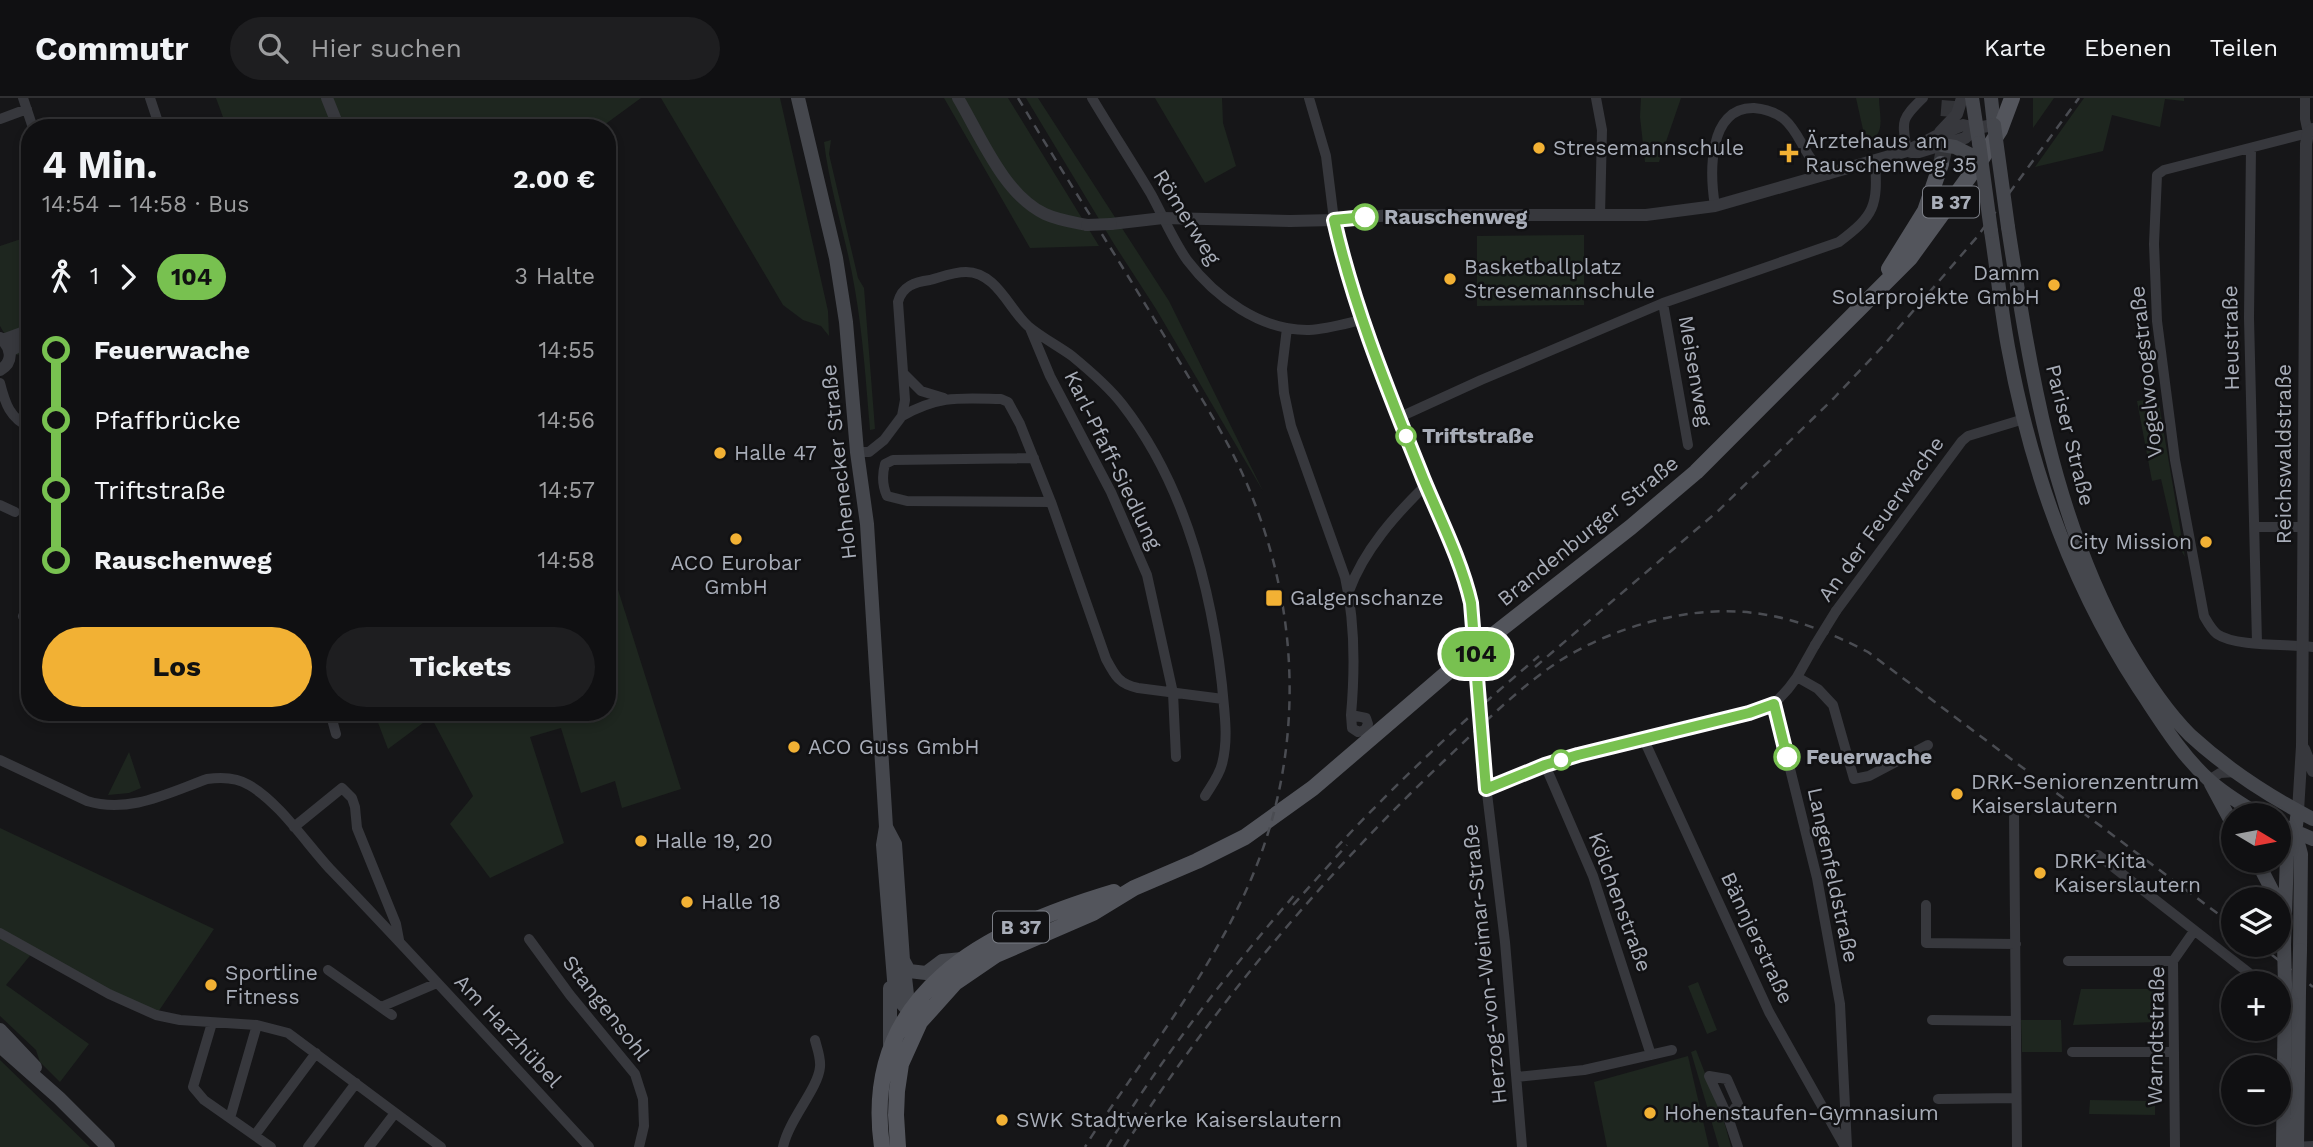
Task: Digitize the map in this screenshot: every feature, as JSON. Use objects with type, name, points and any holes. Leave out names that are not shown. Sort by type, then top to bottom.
[{"type":"main road","name":"Hohenecker Straße","points":[[798,98],[842,287],[857,452],[867,524],[886,827],[883,845],[897,960],[895,992],[915,1017]]},
{"type":"main road","points":[[1939,140],[1961,150],[1976,142],[1972,98]]},
{"type":"main road","name":"Pariser Straße","points":[[1990,98],[2026,339],[2045,430],[2065,505],[2095,586],[2132,657],[2166,707],[2190,734],[2237,772],[2313,819]]},
{"type":"main road","name":"Brandenburger Straße","points":[[898,1147],[896,1115],[901,1065],[915,1017],[935,982],[962,959],[1014,930],[1084,903],[1134,888],[1245,837],[1313,788],[1469,654],[1631,527],[1696,472],[1910,258],[1979,163],[2000,130],[2012,98]]},
{"type":"main road","name":"Pariser Straße","points":[[1976,142],[2008,350],[2024,419],[2065,550],[2123,663],[2157,715],[2209,780],[2242,803]]},
{"type":"main road","name":"Brandenburger Straße","points":[[1873,295],[1925,211],[1941,164]]},
{"type":"main road","points":[[2209,780],[2221,803]]},
{"type":"main road","points":[[2286,887],[2287,855],[2295,832],[2298,811]]},
{"type":"main road","points":[[2291,830],[2313,839]]},
{"type":"main road","points":[[2295,832],[2301,854],[2296,1147]]},
{"type":"main road","points":[[2301,884],[2313,873]]},
{"type":"main road","name":"Brandenburger Straße","points":[[882,1147],[878,1109],[890,1044],[915,1017],[974,969],[1021,943],[1093,913],[1134,888]]},
{"type":"main road","points":[[2283,1147],[2284,957]]},
{"type":"main road","points":[[897,960],[909,971],[926,974],[942,961],[962,959]]},
{"type":"main road","name":"Hohenecker Straße","points":[[890,1044],[897,960]]},
{"type":"main road","points":[[0,1030],[60,1098]]},
{"type":"main road","points":[[0,1046],[60,1098],[108,1147]]},
{"type":"street","points":[[23,98],[30,119]]},
{"type":"street","points":[[150,98],[157,119]]},
{"type":"street","points":[[327,98],[335,119]]},
{"type":"street","points":[[958,98],[1013,189],[1044,214],[1087,225],[1163,218],[1334,220],[1391,215],[1646,215],[1714,206],[1907,151],[1919,152],[1963,125],[1976,142],[1994,124]]},
{"type":"street","name":"Römerweg","points":[[1092,98],[1186,258],[1203,280],[1225,300],[1273,325],[1287,328],[1326,328],[1362,320]]},
{"type":"street","name":"Herzog-von-Weimar-Straße","points":[[1309,98],[1326,156],[1334,220],[1343,260],[1362,320],[1466,581],[1473,625],[1486,789],[1505,942],[1522,1147]]},
{"type":"street","points":[[1596,98],[1602,130],[1600,216]]},
{"type":"street","points":[[1907,151],[1903,122],[1923,98]]},
{"type":"street","points":[[1939,140],[1956,114],[1962,98]]},
{"type":"street","name":"Reichswaldstraße","points":[[2298,811],[2308,647],[2303,527],[2308,274],[2305,144],[2310,131],[2305,119],[2305,98]]},
{"type":"street","points":[[1714,206],[1711,184],[1715,142],[1723,124],[1739,111],[1749,108],[1774,112],[1787,121],[1811,159],[1828,175]]},
{"type":"street","points":[[0,119],[27,109]]},
{"type":"street","name":"Vogelwoogstraße","points":[[2308,647],[2232,641],[2209,626],[2204,616],[2176,469],[2161,365],[2154,244],[2157,175],[2164,170],[2310,131]]},
{"type":"street","name":"Heustraße","points":[[2251,148],[2249,318],[2257,643]]},
{"type":"street","points":[[1400,417],[1663,303],[1839,242],[1858,228],[1872,211],[1877,190],[1875,161]]},
{"type":"street","name":"Karl-Pfaff-Siedlung","points":[[902,416],[905,400],[898,302],[900,294],[908,286],[920,281],[966,272],[977,274],[995,287],[1030,327],[1073,357],[1120,402],[1158,462],[1184,519],[1203,580],[1223,699],[1225,748],[1217,775],[1205,796]]},
{"type":"street","name":"Meisenweg","points":[[1663,303],[1688,445]]},
{"type":"street","name":"Karl-Pfaff-Siedlung","points":[[1030,327],[1050,376],[1111,492],[1147,575],[1172,693],[1176,757]]},
{"type":"street","points":[[1287,328],[1282,369],[1291,426],[1348,592],[1353,656],[1351,715]]},
{"type":"street","points":[[0,370],[9,359],[4,343],[21,334]]},
{"type":"street","points":[[904,374],[921,391],[945,399]]},
{"type":"street","points":[[0,383],[10,412],[21,423]]},
{"type":"street","points":[[857,452],[869,452],[879,445],[902,416],[922,405],[945,399],[1001,399],[1008,402],[1034,458],[1116,679],[1127,686],[1223,699]]},
{"type":"street","name":"An der Feuerwache","points":[[1774,704],[1797,677],[1836,611],[1962,441],[1968,436],[2024,419]]},
{"type":"street","points":[[1034,458],[893,460],[885,464],[883,489],[887,496],[907,501],[1051,502]]},
{"type":"street","points":[[1348,592],[1354,576],[1376,542],[1426,485]]},
{"type":"street","points":[[0,505],[15,512]]},
{"type":"street","points":[[2255,527],[2303,527]]},
{"type":"street","points":[[1797,677],[1818,689],[1833,705],[1854,779],[1869,776],[1928,745]]},
{"type":"street","points":[[1486,789],[1578,755],[1749,713],[1774,704]]},
{"type":"street","name":"Langenfeldstraße","points":[[1774,704],[1817,878],[1840,1004],[1846,1147]]},
{"type":"street","points":[[332,721],[336,734]]},
{"type":"street","name":"Bännjerstraße","points":[[1644,740],[1769,1012],[1846,1147]]},
{"type":"street","points":[[2302,746],[2313,771]]},
{"type":"street","name":"Am Harzhübel","points":[[0,760],[87,801],[108,806],[130,805],[207,779],[220,777],[248,784],[294,827],[589,1147]]},
{"type":"street","name":"Kölchenstraße","points":[[1545,765],[1593,876],[1651,1055]]},
{"type":"street","points":[[2209,780],[2220,773],[2237,772]]},
{"type":"street","name":"Am Harzhübel","points":[[294,827],[342,788],[352,798],[357,828],[400,940]]},
{"type":"street","points":[[2014,811],[2017,1147]]},
{"type":"street","points":[[2098,855],[2246,971]]},
{"type":"street","points":[[1926,905],[1926,943],[2016,944]]},
{"type":"street","name":"Warndtstraße","points":[[2175,1147],[2173,961],[2194,931]]},
{"type":"street","points":[[0,933],[140,1010],[180,1020],[257,1025],[288,1033],[441,1147]]},
{"type":"street","name":"Stangensohl","points":[[529,939],[570,995],[635,1074],[643,1099],[644,1126],[639,1147]]},
{"type":"street","points":[[2068,961],[2173,961]]},
{"type":"street","points":[[328,970],[392,1015]]},
{"type":"street","points":[[381,1007],[437,983]]},
{"type":"street","points":[[1932,1020],[2016,1021]]},
{"type":"street","points":[[212,1023],[193,1087],[204,1100],[271,1147]]},
{"type":"street","points":[[230,1118],[257,1025]]},
{"type":"street","points":[[783,1147],[792,1122],[819,1073],[820,1062],[814,1040]]},
{"type":"street","points":[[1517,1077],[1584,1070],[1672,1050]]},
{"type":"street","points":[[2072,1052],[2174,1052]]},
{"type":"street","points":[[255,1135],[316,1053]]},
{"type":"street","points":[[308,1147],[356,1083]]},
{"type":"street","points":[[1938,1099],[2016,1098]]},
{"type":"street","points":[[369,1147],[395,1113]]},
{"type":"street","points":[[1728,1117],[1738,1147]]},
{"type":"street","points":[[2296,1147],[2313,1146]]},
{"type":"shaded area","points":[[216,98],[641,98],[612,119],[224,119]]},
{"type":"shaded area","points":[[661,98],[780,98],[828,311],[829,336],[821,326],[803,320],[783,305]]},
{"type":"shaded area","points":[[944,98],[1008,98],[1099,246],[1030,248]]},
{"type":"shaded area","points":[[1026,98],[1038,98],[1169,301],[1263,491],[1156,309]]},
{"type":"shaded area","points":[[1155,98],[1222,98],[1223,123],[1236,166],[1205,183]]},
{"type":"shaded area","points":[[1641,98],[1681,98],[1659,162],[1645,162],[1640,117]]},
{"type":"shaded area","points":[[1856,98],[1879,98],[1880,128],[1870,140],[1864,134]]},
{"type":"shaded area","points":[[2033,98],[2054,98],[2033,128]]},
{"type":"shaded area","points":[[2084,98],[2184,98],[2184,101],[2165,99],[2160,127],[2112,115],[2103,151],[2035,167]]},
{"type":"shaded area","points":[[831,140],[829,154],[858,278],[864,288],[875,429],[870,430],[858,307],[824,142]]},
{"type":"shaded area","points":[[1584,235],[1584,305],[1477,306],[1477,236]]},
{"type":"shaded area","points":[[21,239],[21,354],[17,355],[0,326],[0,246]]},
{"type":"shaded area","points":[[2158,398],[2185,557],[2175,540],[2161,479],[2152,481],[2137,401]]},
{"type":"shaded area","points":[[616,583],[681,789],[622,808],[615,781],[581,793],[561,728],[530,737],[564,843],[490,878],[450,824],[473,796],[433,721],[616,721]]},
{"type":"shaded area","points":[[377,721],[426,721],[388,749]]},
{"type":"shaded area","points":[[129,752],[141,788],[129,793],[108,795]]},
{"type":"shaded area","points":[[0,828],[214,929],[156,1015],[33,952],[6,985],[89,1044],[60,1082],[40,1062],[36,1050],[0,1016]]},
{"type":"shaded area","points":[[1698,982],[1717,1030],[1707,1034],[1688,986]]},
{"type":"shaded area","points":[[2081,989],[2158,989],[2156,1022],[2073,1025]]},
{"type":"shaded area","points":[[2021,1020],[2061,1020],[2062,1052],[2022,1052]]},
{"type":"shaded area","points":[[1696,1050],[1731,1147],[1719,1147],[1691,1052]]},
{"type":"shaded area","name":"Hohenstaufen-Gymnasium","points":[[1688,1056],[1709,1147],[1607,1147],[1594,1082]]},
{"type":"shaded area","points":[[0,1060],[90,1147],[0,1147]]},
{"type":"shaded area","points":[[2090,1100],[2155,1101],[2155,1115],[2089,1114]]},
{"type":"tunnel","points":[[1941,164],[1950,98]]},
{"type":"railway","points":[[1018,98],[1153,317],[1236,460],[1269,545],[1287,640],[1290,688],[1280,784],[1269,831],[1252,877],[1227,929],[1198,978],[1085,1147]]},
{"type":"railway","points":[[1535,667],[1718,511],[1834,398],[1883,346],[1977,237],[2079,98]]},
{"type":"railway","points":[[1124,1147],[1195,1043],[1272,944],[1356,849],[1400,804],[1497,711],[1552,666],[1601,639],[1653,621],[1711,612],[1764,614],[1815,628],[1868,652],[2221,916]]},
{"type":"railway","points":[[1336,848],[1435,749],[1539,656]]},
{"type":"railway","points":[[1293,905],[1347,845]]},
{"type":"railway","points":[[1107,1147],[1150,1080],[1197,1016],[1297,892]]},
{"type":"railway","points":[[2274,957],[2313,987]]},
{"type":"bus line","name":"104","points":[[1365,217],[1334,220],[1343,260],[1362,320],[1466,581],[1471,603],[1486,789],[1578,755],[1749,713],[1774,704],[1787,757]]},
{"type":"place","name":"Stresemannschule","points":[[1539,148]]},
{"type":"place","name":"Ärztehaus am Rauschenweg 35","points":[[1789,153]]},
{"type":"place","name":"Rauschenweg","points":[[1365,217]]},
{"type":"place","name":"Basketballplatz Stresemannschule","points":[[1450,279]]},
{"type":"place","name":"Damm Solarprojekte GmbH","points":[[2054,285]]},
{"type":"place","name":"Triftstraße","points":[[1406,436]]},
{"type":"place","name":"Halle 47","points":[[720,453]]},
{"type":"place","name":"ACO Eurobar GmbH","points":[[736,539]]},
{"type":"place","name":"City Mission","points":[[2206,542]]},
{"type":"place","name":"Galgenschanze","points":[[1274,598]]},
{"type":"place","name":"ACO Guss GmbH","points":[[794,747]]},
{"type":"place","name":"Feuerwache","points":[[1787,757]]},
{"type":"place","name":"DRK-Seniorenzentrum Kaiserslautern","points":[[1957,794]]},
{"type":"place","name":"Halle 19, 20","points":[[641,841]]},
{"type":"place","name":"DRK-Kita Kaiserslautern","points":[[2040,873]]},
{"type":"place","name":"Halle 18","points":[[687,902]]},
{"type":"place","name":"Sportline Fitness","points":[[211,985]]},
{"type":"place","name":"Hohenstaufen-Gymnasium","points":[[1650,1113]]},
{"type":"place","name":"SWK Stadtwerke Kaiserslautern","points":[[1002,1120]]}]
